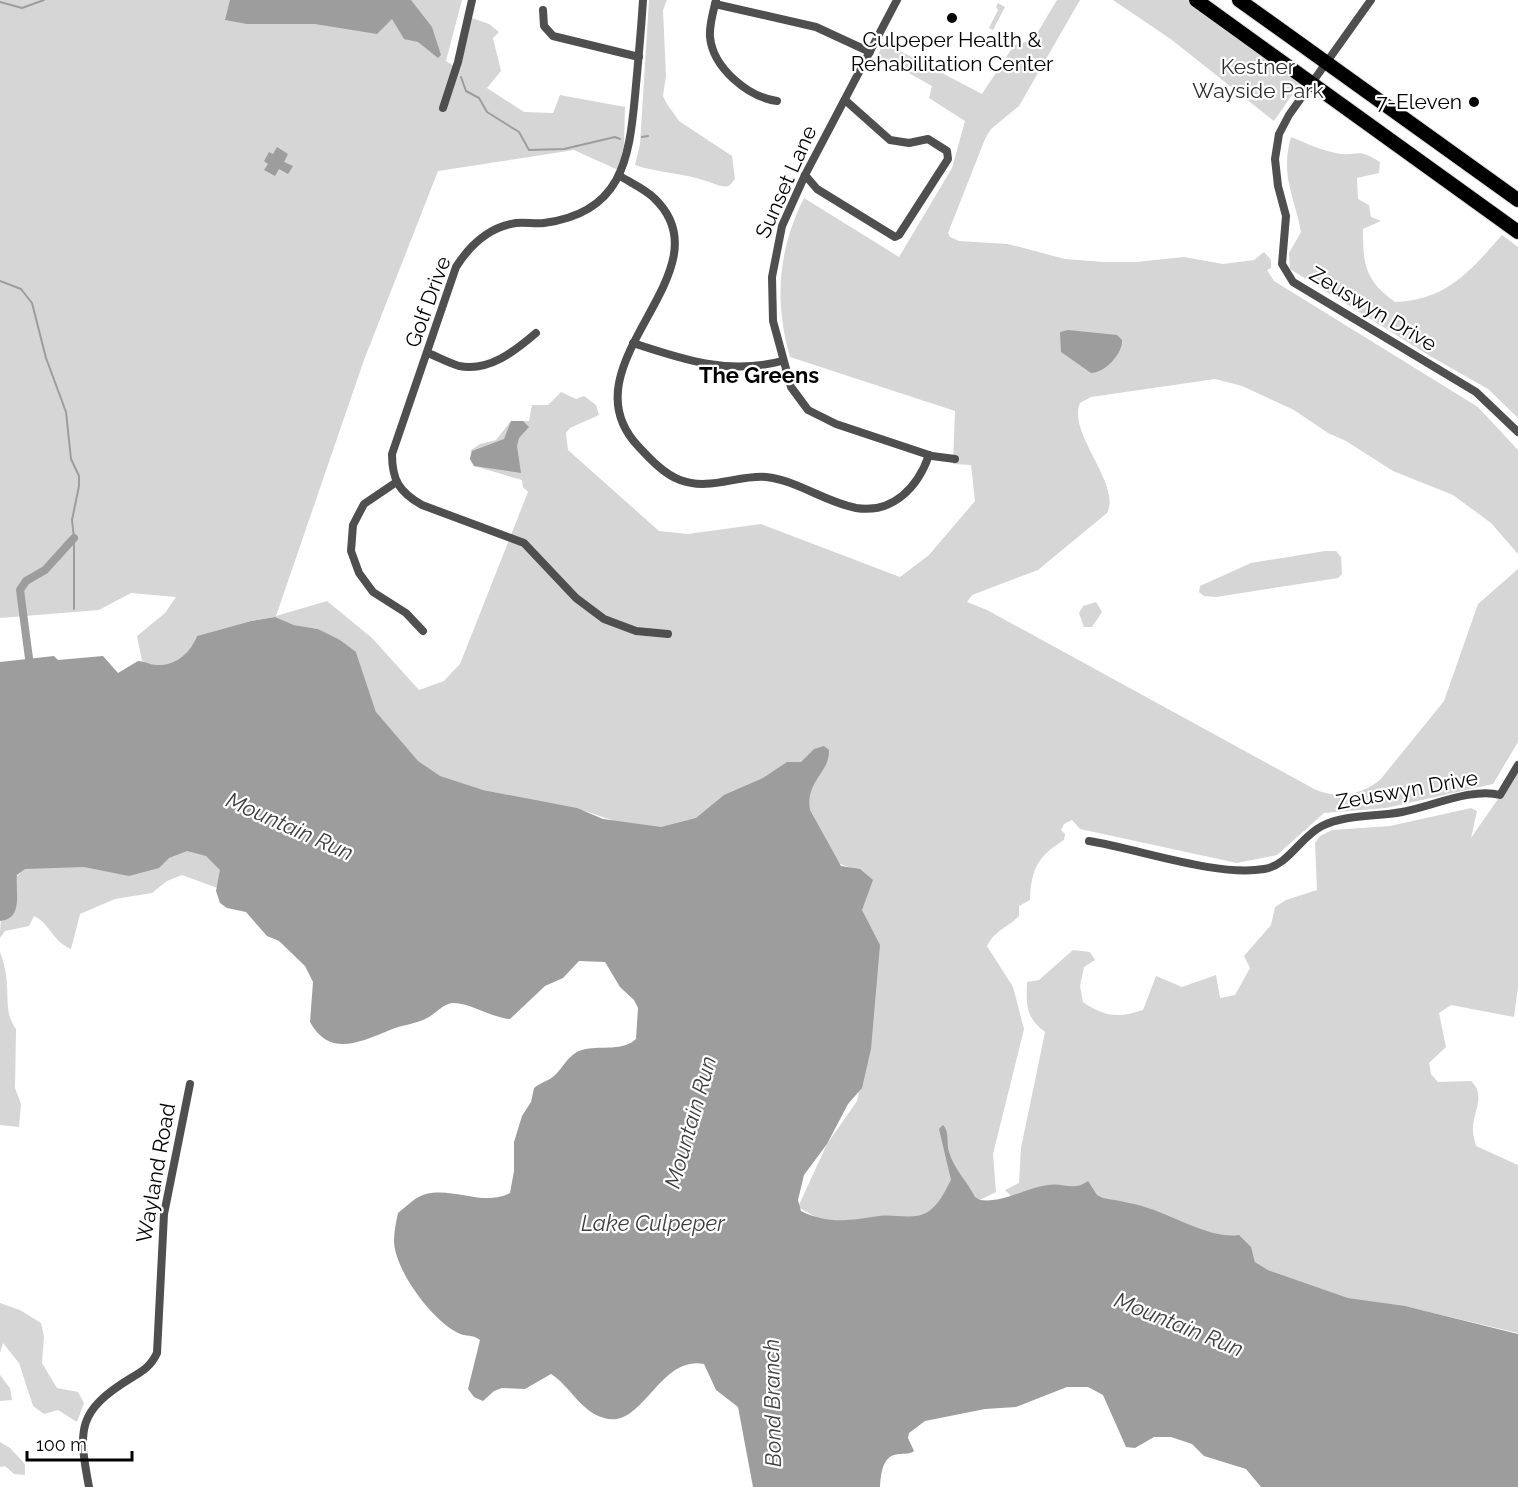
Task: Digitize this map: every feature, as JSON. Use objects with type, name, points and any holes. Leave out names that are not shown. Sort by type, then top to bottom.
[{"type":"main road","points":[[1196,0],[1518,232]]},
{"type":"main road","points":[[1239,0],[1518,200]]},
{"type":"street","points":[[443,108],[458,62],[472,0]]},
{"type":"street","name":"Golf Drive","points":[[395,483],[393,454],[456,267],[468,248],[502,226],[518,223],[543,223],[579,213],[602,199],[620,176],[630,148],[643,0]]},
{"type":"street","name":"Sunset Lane","points":[[897,0],[805,175],[782,226],[774,254],[772,310],[782,361],[796,397],[813,414],[929,455],[955,459]]},
{"type":"street","name":"Zeuswyn Drive","points":[[1371,0],[1283,126],[1276,146],[1275,171],[1286,216],[1281,255],[1284,271],[1293,282],[1476,392],[1518,432]]},
{"type":"street","points":[[777,101],[757,96],[718,62],[710,38],[716,2],[816,27],[870,52]]},
{"type":"street","points":[[543,10],[544,26],[553,36],[639,57]]},
{"type":"street","points":[[805,175],[817,189],[895,237],[899,235],[948,159],[947,151],[932,140],[924,138],[907,143],[890,140],[845,100]]},
{"type":"street","points":[[620,176],[657,201],[669,217],[676,240],[675,260],[668,279],[633,343],[619,388],[621,417],[631,438],[643,451],[669,474],[683,481],[708,484],[767,477],[847,506],[871,508],[894,502],[909,491],[920,478],[929,455]]},
{"type":"street","points":[[428,353],[460,366],[480,366],[502,358],[536,333]]},
{"type":"street","points":[[633,343],[710,366],[744,368],[782,361]]},
{"type":"street","points":[[423,631],[406,613],[373,592],[359,573],[351,551],[353,525],[364,504],[395,483],[406,496],[422,505],[506,538],[518,540],[530,547],[576,598],[604,619],[636,630],[668,634]]},
{"type":"street","name":"Zeuswyn Drive","points":[[1089,841],[1217,869],[1262,869],[1283,860],[1311,833],[1336,820],[1404,812],[1480,794],[1500,795],[1518,765]]},
{"type":"street","name":"Wayland Road","points":[[88,1487],[81,1445],[87,1417],[99,1402],[150,1366],[157,1353],[164,1214],[190,1084]]},
{"type":"green space","points":[[0,0],[462,0],[446,61],[460,70],[472,18],[489,24],[499,32],[493,38],[501,71],[487,88],[524,112],[553,113],[560,95],[625,107],[624,145],[618,170],[574,150],[438,171],[364,360],[276,616],[327,601],[372,638],[419,690],[444,681],[460,664],[528,492],[523,487],[522,480],[474,466],[470,459],[471,450],[480,444],[496,440],[511,421],[529,421],[532,405],[548,405],[561,392],[576,399],[584,396],[596,405],[599,415],[570,428],[566,433],[568,450],[659,531],[688,534],[761,524],[900,577],[929,555],[975,501],[971,465],[953,464],[955,411],[790,357],[782,316],[781,296],[781,276],[789,237],[804,198],[899,257],[952,168],[965,121],[929,98],[932,86],[878,56],[883,42],[982,94],[1014,45],[1033,40],[1057,0],[1080,0],[1019,106],[991,129],[985,139],[948,233],[950,237],[959,241],[1008,244],[1065,259],[1104,262],[1136,262],[1184,257],[1223,264],[1254,260],[1264,252],[1271,260],[1271,268],[1267,270],[1274,281],[1478,407],[1518,450],[1518,554],[1491,523],[1453,495],[1393,471],[1294,410],[1242,386],[1215,379],[1091,397],[1080,403],[1078,415],[1081,429],[1107,488],[1110,501],[1107,513],[1038,570],[972,595],[967,602],[987,610],[1316,790],[1341,795],[1365,789],[1380,780],[1444,701],[1478,604],[1518,569],[1518,742],[1493,784],[1386,808],[1324,813],[1277,855],[1237,863],[1080,829],[1072,820],[1064,824],[1061,830],[1065,834],[1064,840],[1042,858],[1034,872],[1030,900],[1019,906],[1019,916],[997,933],[987,946],[1013,987],[1024,1029],[993,1154],[996,1192],[980,1200],[932,1214],[833,1227],[798,1207],[827,1144],[857,1101],[872,1027],[863,987],[876,950],[862,910],[856,870],[833,861],[804,800],[826,749],[728,799],[679,834],[626,825],[585,811],[429,779],[382,730],[356,652],[318,629],[294,625],[275,617],[251,621],[197,636],[181,658],[169,665],[155,666],[142,661],[137,636],[165,613],[176,597],[131,593],[99,610],[0,618]]},
{"type":"green space","points":[[649,0],[667,0],[663,10],[666,76],[663,96],[679,121],[732,156],[735,179],[729,186],[720,186],[697,178],[635,165],[640,144]]},
{"type":"green space","name":"Kestner Wayside Park","points":[[1113,0],[1187,0],[1301,82],[1274,121],[1172,40]]},
{"type":"green space","points":[[998,3],[1005,7],[993,30],[989,28],[998,10],[996,7]]},
{"type":"green space","points":[[1291,137],[1330,152],[1361,153],[1380,162],[1379,173],[1357,178],[1358,199],[1369,205],[1371,217],[1381,221],[1363,229],[1365,262],[1368,271],[1377,286],[1395,302],[1429,296],[1456,281],[1502,235],[1518,247],[1518,418],[1488,389],[1430,356],[1290,269],[1289,253],[1301,232],[1287,174]]},
{"type":"green space","points":[[1336,551],[1341,557],[1342,574],[1338,578],[1216,597],[1204,596],[1199,592],[1200,586],[1251,563]]},
{"type":"green space","points":[[1096,602],[1102,612],[1092,627],[1084,627],[1079,613],[1083,606]]},
{"type":"green space","points":[[1518,770],[1518,987],[1514,1017],[1451,1005],[1439,1013],[1446,1047],[1429,1063],[1431,1074],[1438,1082],[1471,1081],[1478,1093],[1478,1105],[1473,1124],[1476,1146],[1518,1165],[1518,1333],[1408,1307],[1347,1298],[1268,1270],[1255,1262],[1253,1254],[1038,1199],[1011,1196],[1005,1190],[1019,1183],[1021,1148],[1045,1032],[1034,1022],[1028,1010],[1027,982],[1039,980],[1073,950],[1090,952],[1095,960],[1084,967],[1080,986],[1083,1002],[1098,1011],[1112,1015],[1143,1010],[1156,976],[1182,987],[1216,975],[1220,998],[1235,995],[1250,968],[1244,956],[1271,925],[1275,907],[1286,900],[1317,890],[1315,843],[1320,836],[1332,830],[1390,826],[1471,808],[1477,811],[1471,838]]},
{"type":"green space","points":[[188,848],[222,866],[220,889],[182,875],[167,881],[152,893],[115,899],[80,914],[71,949],[59,941],[44,923],[34,916],[29,926],[5,931],[0,938],[1,919],[9,890],[26,867],[169,855]]},
{"type":"green space","points":[[0,952],[6,978],[9,1014],[16,1029],[15,1088],[21,1104],[19,1127],[0,1125]]},
{"type":"green space","points":[[0,1303],[20,1310],[41,1323],[44,1337],[42,1363],[57,1388],[78,1392],[84,1403],[77,1422],[58,1410],[44,1414],[33,1406],[19,1363],[3,1343],[0,1353]]},
{"type":"green space","points":[[0,1375],[10,1388],[12,1400],[0,1401]]},
{"type":"green space","points":[[0,1442],[10,1448],[25,1464],[25,1475],[14,1474],[5,1466],[0,1467]]},
{"type":"water","points":[[230,0],[411,0],[432,27],[441,55],[438,58],[418,42],[404,39],[392,19],[377,34],[315,24],[247,24],[225,20]]},
{"type":"water","points":[[277,147],[288,154],[284,162],[293,166],[288,174],[279,169],[275,176],[264,170],[268,164],[264,161],[269,152],[273,154]]},
{"type":"water","points":[[1068,330],[1117,335],[1122,340],[1120,351],[1102,370],[1091,373],[1061,352],[1060,332]]},
{"type":"water","points":[[511,421],[523,421],[529,427],[519,438],[517,446],[521,473],[474,466],[470,459],[472,451],[504,439]]},
{"type":"water","name":"Lake Culpeper","points":[[275,617],[294,625],[318,629],[340,640],[356,652],[376,712],[418,761],[440,776],[483,790],[577,808],[603,819],[661,827],[696,818],[724,795],[763,778],[787,762],[801,762],[814,749],[824,746],[829,750],[828,758],[811,792],[810,810],[841,866],[860,869],[873,880],[862,910],[880,945],[871,1049],[862,1088],[848,1104],[827,1144],[804,1175],[798,1200],[801,1211],[831,1220],[915,1216],[926,1213],[938,1203],[951,1180],[939,1129],[943,1125],[951,1158],[975,1197],[980,1200],[998,1199],[1053,1184],[1078,1186],[1088,1181],[1097,1195],[1103,1198],[1148,1208],[1218,1234],[1239,1235],[1251,1247],[1255,1262],[1268,1270],[1348,1298],[1405,1306],[1518,1334],[1518,1487],[1261,1487],[1246,1469],[1204,1456],[1192,1444],[1171,1437],[1154,1437],[1135,1448],[1126,1447],[1103,1395],[1088,1387],[1067,1387],[1016,1407],[985,1409],[925,1421],[909,1433],[908,1438],[914,1451],[893,1455],[886,1461],[880,1487],[753,1487],[738,1407],[716,1390],[704,1364],[688,1364],[675,1370],[641,1404],[618,1419],[604,1418],[588,1410],[551,1374],[525,1389],[502,1388],[494,1391],[483,1401],[474,1397],[468,1389],[480,1340],[448,1327],[427,1306],[408,1280],[396,1253],[394,1241],[398,1213],[415,1199],[426,1194],[448,1193],[490,1198],[510,1193],[514,1171],[514,1142],[522,1116],[531,1102],[534,1088],[555,1075],[570,1057],[580,1051],[619,1047],[636,1039],[638,1008],[634,1000],[620,987],[605,962],[579,961],[563,978],[545,986],[510,1019],[459,1003],[452,1003],[420,1021],[394,1028],[368,1039],[336,1044],[318,1033],[310,1022],[313,982],[305,966],[279,941],[267,936],[246,912],[227,908],[220,903],[216,891],[220,870],[206,856],[187,851],[169,858],[159,868],[129,876],[84,867],[25,869],[17,875],[15,910],[8,919],[0,921],[0,662],[54,656],[58,660],[103,656],[118,673],[138,661],[164,665],[176,661],[186,653],[197,636]]},
{"type":"waterway","points":[[0,2],[22,8],[44,0]]},
{"type":"waterway","points":[[461,77],[466,91],[479,98],[487,112],[519,132],[529,150],[564,149],[615,137],[620,139]]},
{"type":"waterway","points":[[642,137],[648,136]]},
{"type":"waterway","name":"Mountain Run","points":[[0,281],[21,289],[32,303],[46,358],[66,412],[71,459],[79,476],[72,520],[74,609]]},
{"type":"waterway","points":[[30,666],[20,590],[26,581],[45,570],[74,538]]},
{"type":"place","name":"Culpeper Health & Rehabilitation Center","points":[[952,18]]},
{"type":"place","name":"7-Eleven","points":[[1474,102]]},
{"type":"district","name":"The Greens","points":[[759,375]]},
{"type":"water label","name":"Bond Branch","points":[[772,1403]]}]
